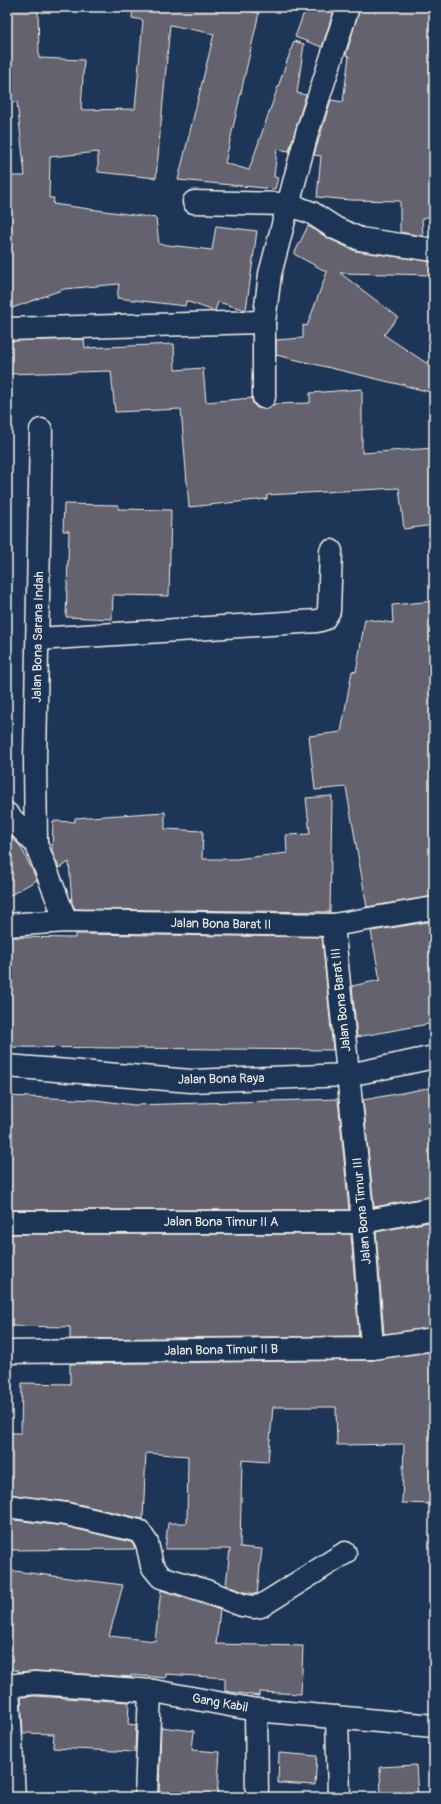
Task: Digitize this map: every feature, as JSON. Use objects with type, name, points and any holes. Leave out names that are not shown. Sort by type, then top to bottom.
[{"type":"street","points":[[264,397],[264,322],[270,274],[307,133],[348,7]]},
{"type":"street","points":[[194,202],[288,204],[312,212],[335,228],[360,239],[434,250]]},
{"type":"street","points":[[7,329],[264,322]]},
{"type":"street","name":"Jalan Bona Sarana Indah","points":[[36,844],[35,761],[41,430]]},
{"type":"street","points":[[38,638],[317,621],[324,619],[329,611],[331,551]]},
{"type":"street","points":[[7,814],[36,844],[66,921]]},
{"type":"street","name":"Jalan Bona Barat II","points":[[7,925],[66,921],[333,925],[434,908]]},
{"type":"street","name":"Jalan Bona Barat III","points":[[333,925],[350,1075]]},
{"type":"street","name":"Jalan Bona Raya","points":[[7,1066],[192,1081],[350,1075],[434,1057]]},
{"type":"street","name":"Jalan Bona Timur III","points":[[350,1075],[372,1348]]},
{"type":"street","name":"Jalan Bona Timur II A","points":[[7,1222],[363,1222],[434,1208]]},
{"type":"street","name":"Jalan Bona Timur II B","points":[[7,1352],[372,1348],[434,1339]]},
{"type":"street","points":[[7,1506],[66,1514],[138,1531],[147,1543],[152,1566],[161,1577],[206,1590],[242,1605],[253,1607],[261,1606],[345,1553]]},
{"type":"street","name":"Gang Kabil","points":[[8,1686],[35,1683],[150,1691],[256,1710],[434,1726]]},
{"type":"street","points":[[8,1686],[14,1797]]},
{"type":"street","points":[[146,1797],[150,1691]]},
{"type":"street","points":[[256,1710],[257,1797]]},
{"type":"street","points":[[337,1717],[339,1797]]},
{"type":"building","points":[[7,7],[38,7],[39,58],[84,60],[81,110],[135,109],[143,20],[132,18],[133,7],[233,7],[259,13],[225,163],[249,170],[294,41],[304,44],[297,93],[306,95],[289,151],[277,149],[274,177],[278,178],[275,189],[178,180],[214,34],[170,25],[156,178],[98,172],[98,152],[50,157],[49,198],[54,198],[53,204],[156,218],[159,244],[212,250],[216,226],[257,231],[246,310],[218,302],[214,311],[186,301],[185,306],[117,298],[119,284],[64,289],[7,310],[7,176],[25,176],[17,102],[7,102]]},
{"type":"building","points":[[306,7],[335,7],[322,47],[295,37]]},
{"type":"building","points":[[360,7],[434,7],[434,214],[422,219],[423,236],[400,232],[400,201],[351,200],[317,197],[321,156],[314,155],[331,100],[343,102],[349,56],[346,55]]},
{"type":"building","points":[[308,226],[355,251],[434,262],[434,275],[340,273],[398,317],[384,335],[434,368],[434,393],[403,384],[276,355],[276,340],[303,338],[303,325],[307,326],[327,272],[294,254]]},
{"type":"building","points":[[84,339],[85,348],[174,344],[175,370],[203,368],[206,402],[252,398],[253,404],[257,408],[264,409],[270,408],[274,404],[310,403],[310,393],[362,389],[362,453],[434,448],[434,525],[404,529],[399,488],[267,495],[267,499],[189,507],[181,409],[115,412],[111,371],[7,374],[7,341]]},
{"type":"building","points":[[64,504],[118,505],[118,509],[171,510],[169,596],[113,595],[112,619],[66,617],[69,531],[63,531]]},
{"type":"building","points":[[434,601],[434,896],[367,907],[346,787],[315,790],[309,736],[341,732],[352,671],[356,672],[365,619],[393,623],[392,605]]},
{"type":"building","points":[[332,796],[330,912],[75,909],[72,903],[69,862],[59,868],[52,851],[53,821],[75,822],[75,818],[165,812],[165,829],[203,831],[202,859],[236,859],[287,853],[286,835],[310,834],[306,798]]},
{"type":"building","points":[[7,832],[21,847],[37,880],[7,897]]},
{"type":"building","points":[[434,921],[434,1023],[357,1037],[352,986],[380,980],[371,931]]},
{"type":"building","points":[[75,934],[322,937],[333,1050],[10,1047],[10,981],[7,981],[7,937],[75,938]]},
{"type":"building","points":[[434,1087],[434,1196],[374,1207],[363,1100]]},
{"type":"building","points":[[7,1096],[96,1100],[134,1105],[338,1099],[349,1210],[7,1210],[10,1144],[7,1144]]},
{"type":"building","points":[[434,1221],[434,1327],[384,1334],[376,1232]]},
{"type":"building","points":[[7,1234],[351,1234],[359,1336],[70,1339],[70,1327],[7,1326]]},
{"type":"building","points":[[430,1352],[432,1382],[434,1382],[434,1504],[402,1503],[404,1444],[337,1445],[336,1407],[273,1407],[268,1462],[242,1460],[240,1547],[262,1549],[257,1594],[244,1592],[226,1585],[230,1549],[165,1549],[168,1523],[187,1523],[188,1456],[146,1453],[143,1519],[69,1502],[7,1494],[7,1433],[21,1433],[22,1383],[70,1384],[70,1364],[372,1360]]},
{"type":"building","points":[[7,1519],[64,1526],[131,1542],[135,1547],[134,1549],[7,1550]]},
{"type":"building","points":[[7,1570],[123,1585],[109,1636],[155,1641],[161,1590],[220,1610],[216,1644],[303,1646],[301,1694],[259,1692],[259,1696],[225,1691],[225,1678],[166,1674],[166,1678],[131,1675],[131,1677],[36,1671],[18,1672],[18,1670],[7,1670]]},
{"type":"building","points":[[35,1696],[129,1702],[128,1724],[136,1725],[135,1752],[53,1748],[54,1734],[23,1733],[21,1697]]},
{"type":"building","points":[[161,1727],[194,1731],[192,1750],[220,1752],[217,1797],[159,1797]]},
{"type":"building","points":[[279,1753],[317,1756],[315,1785],[278,1783]]},
{"type":"building","points":[[416,1765],[418,1797],[381,1797],[380,1767]]}]
